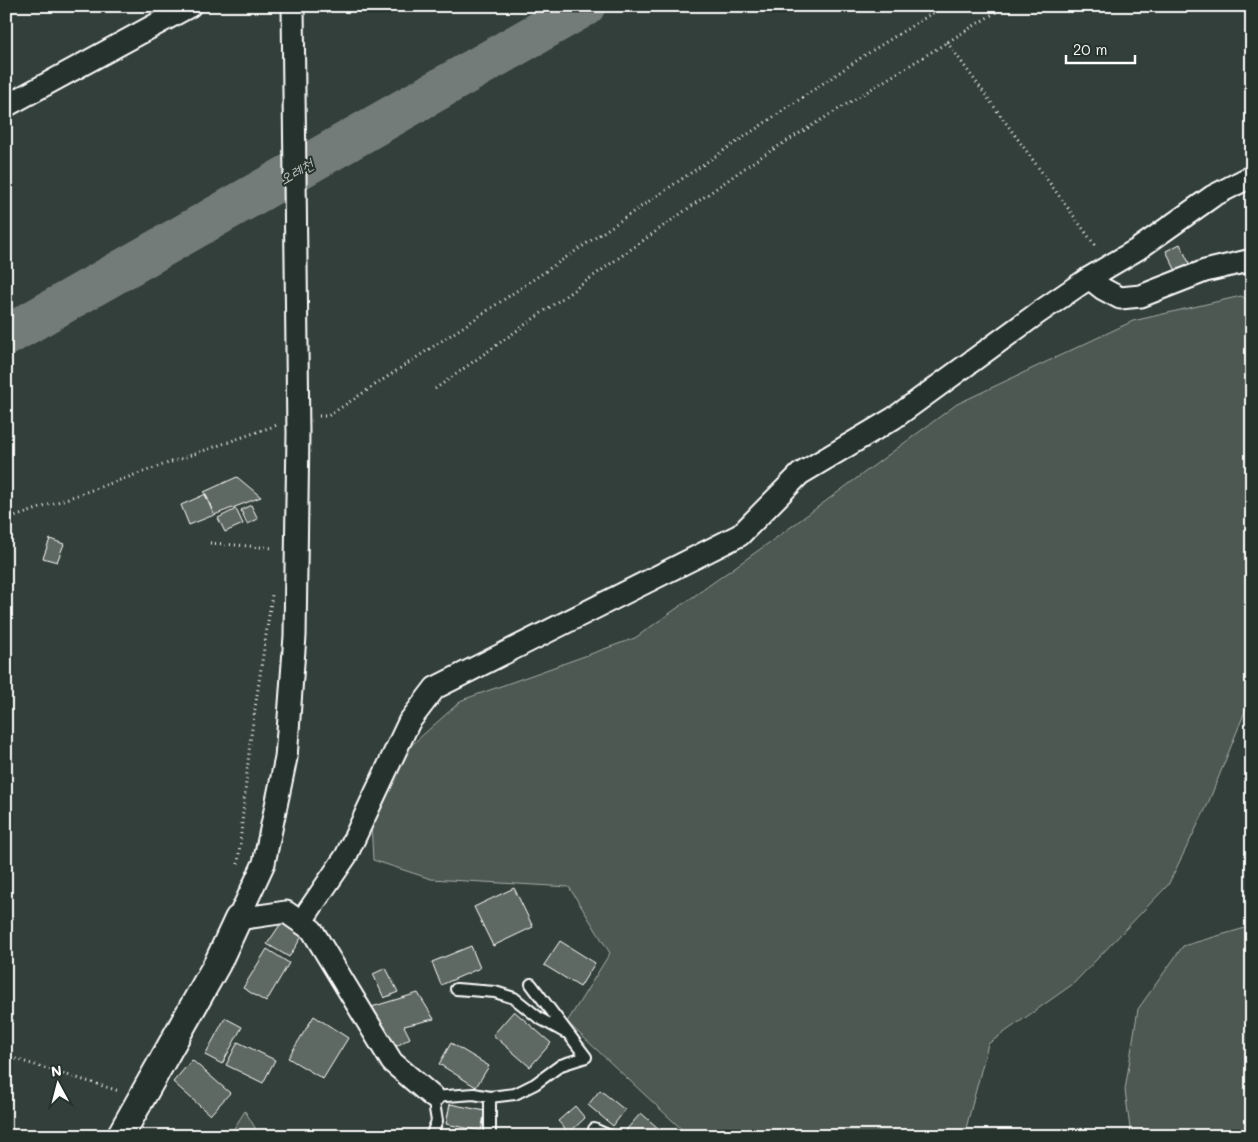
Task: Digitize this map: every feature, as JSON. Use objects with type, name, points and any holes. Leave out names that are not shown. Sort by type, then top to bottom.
[{"type":"street","points":[[6,106],[190,6]]},
{"type":"street","points":[[120,1136],[217,964],[264,863],[286,758],[296,636],[298,417],[293,6]]},
{"type":"street","points":[[301,922],[346,856],[409,722],[435,688],[740,535],[800,474],[894,418],[1089,278],[1138,250],[1213,196],[1252,176]]},
{"type":"street","points":[[1089,278],[1103,289],[1120,298],[1141,296],[1205,271],[1252,260]]},
{"type":"street","points":[[238,919],[286,912],[312,930],[392,1062],[434,1097]]},
{"type":"lane","points":[[432,1136],[437,1121],[434,1097],[474,1094],[490,1097],[515,1094],[535,1084],[561,1065],[586,1057],[531,984]]},
{"type":"lane","points":[[456,989],[495,992],[514,998],[539,1018],[569,1035]]},
{"type":"lane","points":[[490,1097],[490,1136]]},
{"type":"lane","points":[[594,1129],[610,1136]]},
{"type":"path","points":[[6,520],[298,417],[328,416],[475,319],[865,55],[944,6]]},
{"type":"path","points":[[435,388],[756,160],[1006,6]]},
{"type":"path","points":[[947,42],[1110,266]]},
{"type":"path","points":[[210,542],[277,548]]},
{"type":"path","points":[[238,870],[250,742],[272,593]]},
{"type":"path","points":[[6,1056],[141,1098]]},
{"type":"shaded area","points":[[1241,296],[1252,302],[1252,694],[1207,806],[1168,885],[1073,984],[988,1044],[964,1136],[689,1136],[567,1022],[610,953],[569,887],[431,879],[373,860],[369,783],[462,700],[635,638],[780,535],[957,404],[1133,321]]},
{"type":"shaded area","points":[[1252,926],[1252,1136],[1131,1136],[1125,1090],[1138,1009],[1183,946]]},
{"type":"shaded area","points":[[245,1111],[260,1136],[229,1136]]},
{"type":"building","points":[[1180,244],[1193,271],[1179,277],[1166,251]]},
{"type":"building","points":[[237,477],[261,497],[214,515],[204,492]]},
{"type":"building","points":[[206,494],[214,515],[189,525],[181,505]]},
{"type":"building","points":[[251,505],[258,519],[247,524],[241,510]]},
{"type":"building","points":[[236,509],[243,524],[225,532],[218,518]]},
{"type":"building","points":[[50,539],[64,544],[57,562],[43,558]]},
{"type":"building","points":[[514,888],[533,927],[493,946],[474,907]]},
{"type":"building","points":[[282,922],[303,935],[289,957],[267,944]]},
{"type":"building","points":[[560,941],[595,963],[580,987],[544,965]]},
{"type":"building","points":[[471,946],[480,968],[441,985],[432,962]]},
{"type":"building","points":[[267,949],[289,963],[266,1002],[243,988]]},
{"type":"building","points":[[386,968],[398,992],[384,998],[373,974]]},
{"type":"building","points":[[418,993],[434,1019],[404,1026],[410,1038],[392,1049],[368,1008]]},
{"type":"building","points":[[514,1011],[551,1043],[530,1067],[493,1035]]},
{"type":"building","points":[[314,1016],[348,1038],[323,1079],[288,1058]]},
{"type":"building","points":[[225,1018],[242,1027],[222,1064],[205,1055]]},
{"type":"building","points":[[238,1042],[275,1060],[263,1083],[226,1065]]},
{"type":"building","points":[[451,1043],[489,1066],[476,1087],[439,1064]]},
{"type":"building","points":[[192,1060],[230,1093],[210,1115],[173,1082]]},
{"type":"building","points":[[600,1090],[625,1110],[613,1126],[588,1105]]},
{"type":"building","points":[[450,1104],[485,1111],[481,1131],[446,1124]]},
{"type":"building","points":[[575,1106],[585,1118],[569,1133],[558,1121]]},
{"type":"building","points":[[641,1113],[667,1136],[632,1136],[626,1130]]},
{"type":"building","points":[[554,1131],[557,1136],[545,1136]]},
{"type":"waterway","name":"오례천","points":[[6,336],[585,6]]}]
